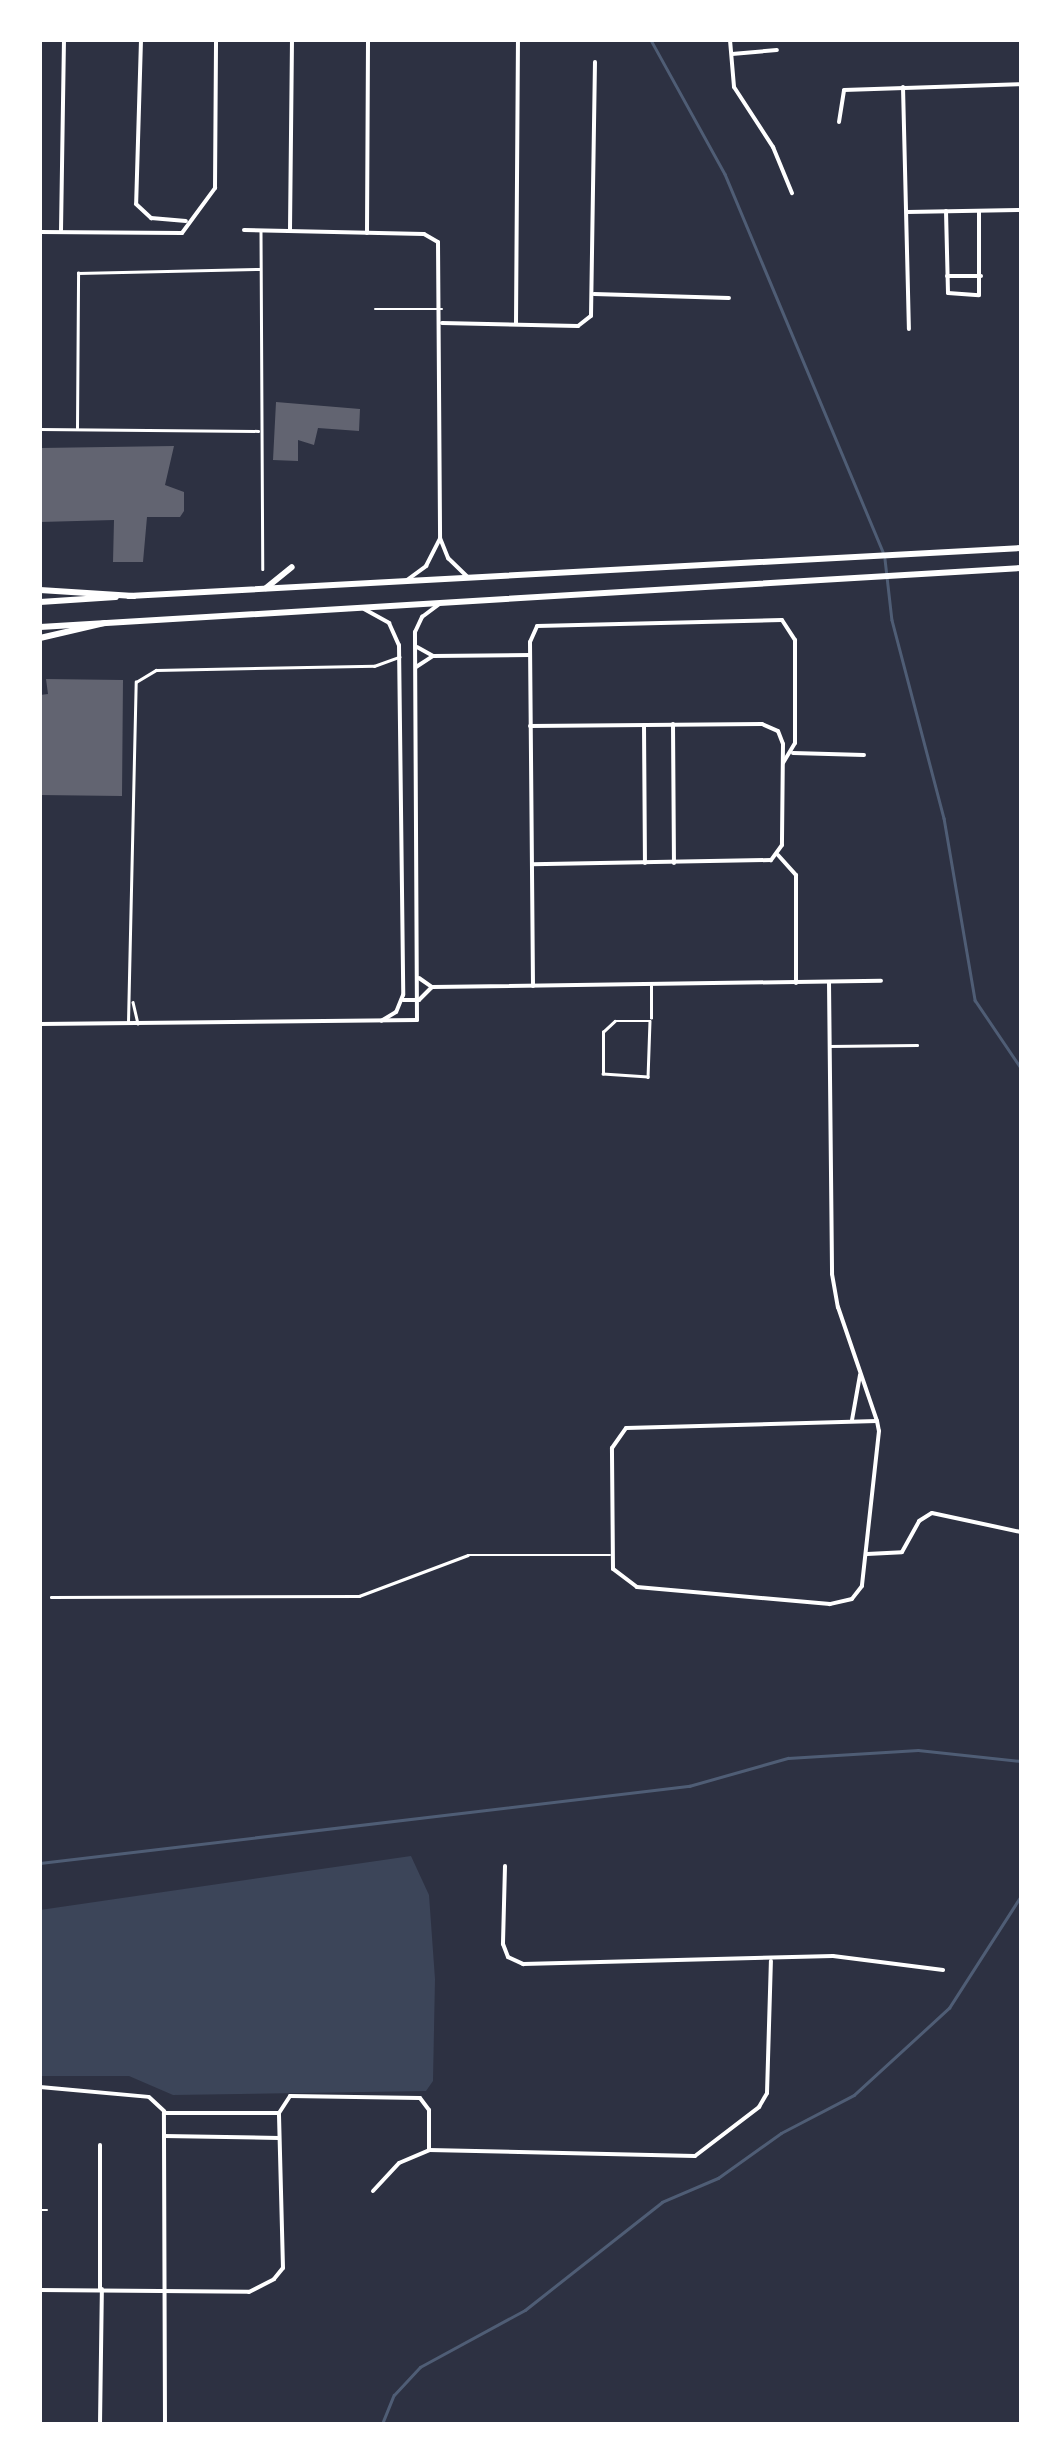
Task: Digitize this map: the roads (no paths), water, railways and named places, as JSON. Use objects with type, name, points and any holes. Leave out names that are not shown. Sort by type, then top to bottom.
[{"type":"main road","points":[[40,602],[1021,548]]},
{"type":"main road","points":[[265,590],[292,566]]},
{"type":"main road","points":[[40,627],[814,577],[1021,568]]},
{"type":"main road","points":[[40,590],[134,596]]},
{"type":"main road","points":[[40,638],[105,623]]},
{"type":"street","points":[[61,232],[64,40]]},
{"type":"street","points":[[142,40],[136,204],[151,218],[187,221]]},
{"type":"street","points":[[40,232],[177,235],[215,185],[216,40]]},
{"type":"street","points":[[290,231],[292,40]]},
{"type":"street","points":[[367,233],[368,40]]},
{"type":"street","points":[[516,324],[518,40]]},
{"type":"street","points":[[730,40],[734,87],[774,147],[792,193]]},
{"type":"street","points":[[730,54],[777,50]]},
{"type":"street","points":[[442,323],[582,324],[593,312],[594,62]]},
{"type":"street","points":[[839,122],[842,91],[1021,84]]},
{"type":"street","points":[[903,87],[909,329]]},
{"type":"street","points":[[907,212],[1021,210]]},
{"type":"street","points":[[946,211],[947,276],[952,296],[980,294],[979,211]]},
{"type":"street","points":[[244,230],[434,238],[442,252],[440,538],[448,558],[472,579]]},
{"type":"street","points":[[947,276],[981,276]]},
{"type":"street","points":[[594,294],[730,298]]},
{"type":"street","points":[[400,582],[426,566],[440,538]]},
{"type":"street","points":[[40,1024],[408,1023],[420,1016],[415,646],[418,622],[444,602]]},
{"type":"street","points":[[359,607],[389,623],[399,657],[402,1000],[399,1008],[378,1022]]},
{"type":"street","points":[[533,986],[530,655],[534,630],[550,621],[782,620],[795,640],[793,753],[783,763]]},
{"type":"street","points":[[415,646],[433,656],[530,655]]},
{"type":"street","points":[[416,668],[433,656]]},
{"type":"street","points":[[400,702],[416,702]]},
{"type":"street","points":[[672,724],[674,863]]},
{"type":"street","points":[[530,726],[767,724],[780,734],[783,763],[778,856],[797,880],[796,982]]},
{"type":"street","points":[[644,725],[645,863]]},
{"type":"street","points":[[793,753],[864,755]]},
{"type":"street","points":[[532,864],[768,862],[778,856]]},
{"type":"street","points":[[418,977],[432,987],[881,981]]},
{"type":"street","points":[[829,982],[832,1274],[877,1421],[867,1554],[860,1591],[836,1604],[632,1586],[616,1575],[610,1556],[612,1448],[626,1428],[877,1421]]},
{"type":"street","points":[[402,1000],[419,1000],[432,987]]},
{"type":"street","points":[[399,1008],[408,1023]]},
{"type":"street","points":[[852,1420],[860,1370]]},
{"type":"street","points":[[867,1554],[902,1552],[919,1521],[932,1513],[1021,1532]]},
{"type":"street","points":[[505,1866],[503,1944],[515,1961],[770,1961],[833,1956],[943,1970]]},
{"type":"street","points":[[373,2192],[399,2163],[429,2150],[696,2156],[767,2093],[770,1961]]},
{"type":"street","points":[[40,2087],[149,2098],[164,2113],[278,2113]]},
{"type":"street","points":[[40,2290],[249,2292],[283,2268],[278,2113],[290,2096],[414,2096],[430,2110],[429,2150]]},
{"type":"street","points":[[164,2113],[165,2424]]},
{"type":"street","points":[[164,2136],[279,2138]]},
{"type":"street","points":[[100,2144],[100,2424]]},
{"type":"lane","points":[[261,230],[264,569]]},
{"type":"lane","points":[[77,428],[78,273],[259,269]]},
{"type":"lane","points":[[376,309],[442,309]]},
{"type":"lane","points":[[40,430],[261,431]]},
{"type":"lane","points":[[138,1023],[133,1000],[128,846],[134,688],[144,673],[374,666],[399,657]]},
{"type":"lane","points":[[650,1021],[606,1026],[606,1076],[649,1076],[651,984]]},
{"type":"lane","points":[[128,1023],[133,1000]]},
{"type":"lane","points":[[830,1046],[917,1044]]},
{"type":"lane","points":[[51,1597],[359,1596],[468,1554],[610,1556]]},
{"type":"lane","points":[[40,2210],[47,2210]]},
{"type":"lane","points":[[40,2413],[40,2422]]},
{"type":"waterway","points":[[651,40],[725,174],[883,551]]},
{"type":"waterway","points":[[885,559],[892,620],[944,818],[975,1000],[1021,1068]]},
{"type":"waterway","points":[[40,1863],[689,1786],[788,1758],[918,1750],[1021,1761]]},
{"type":"waterway","points":[[382,2424],[394,2395],[420,2367],[525,2310],[662,2202],[718,2178],[781,2133],[854,2095],[949,2008],[1021,1896]]}]
